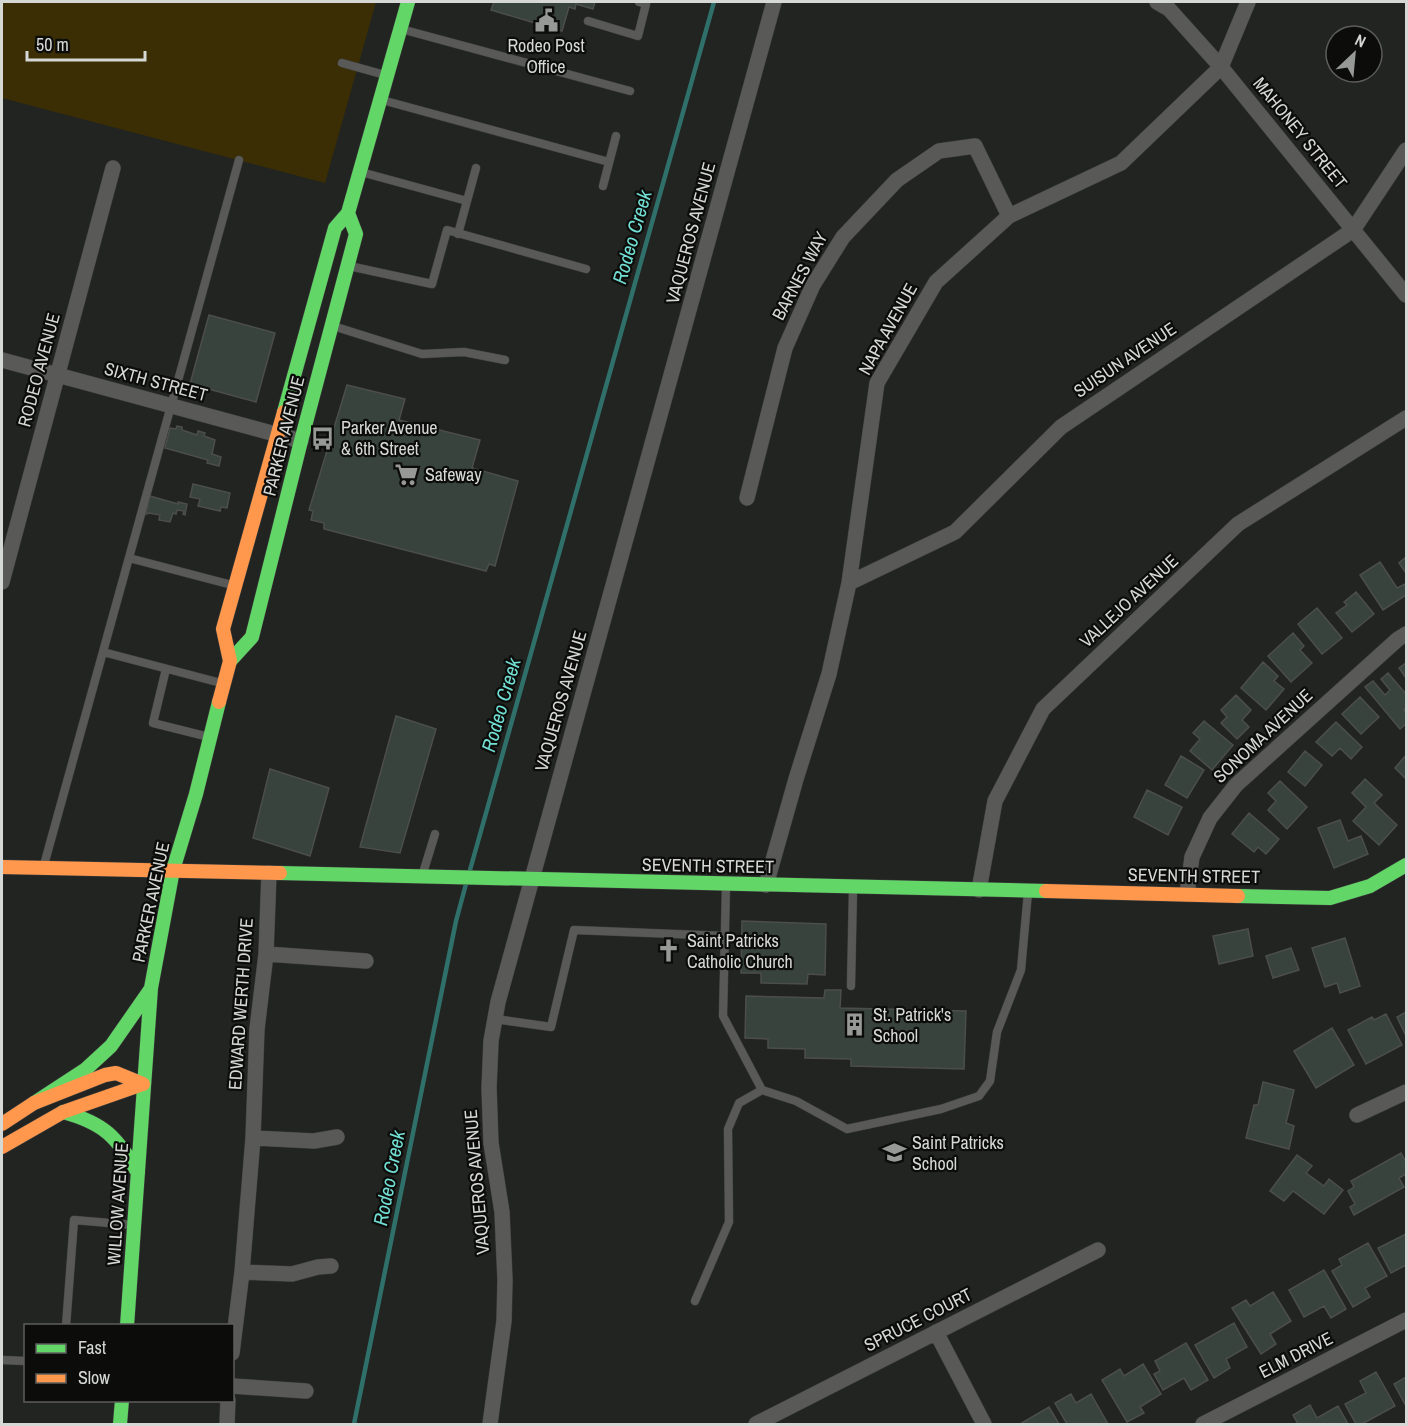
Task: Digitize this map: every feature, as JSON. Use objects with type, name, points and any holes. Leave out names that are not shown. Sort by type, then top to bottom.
[{"type":"main road","name":"PARKER AVENUE","points":[[143,1084],[151,988],[173,870],[196,794],[230,661],[223,629],[335,228],[348,213],[408,2]]},
{"type":"main road","name":"PARKER AVENUE","points":[[230,661],[252,637],[356,234],[348,213]]},
{"type":"main road","name":"SEVENTH STREET","points":[[2,867],[1330,898],[1361,891],[1388,878],[1407,865]]},
{"type":"main road","points":[[2,1124],[86,1069],[111,1046],[151,988]]},
{"type":"main road","points":[[34,1102],[116,1073],[143,1084]]},
{"type":"main road","points":[[2,1147],[63,1112],[143,1084]]},
{"type":"main road","name":"WILLOW AVENUE","points":[[127,1324],[143,1084]]},
{"type":"main road","points":[[63,1112],[88,1118],[100,1124],[123,1146],[138,1173]]},
{"type":"main road","points":[[120,1425],[122,1402]]},
{"type":"street","name":"VAQUEROS AVENUE","points":[[490,1425],[504,1321],[505,1280],[501,1212],[491,1143],[489,1088],[491,1041],[498,1002],[774,2]]},
{"type":"street","name":"MAHONEY STREET","points":[[1156,2],[1169,9],[1221,67],[1407,295]]},
{"type":"street","name":"NAPA AVENUE","points":[[766,885],[829,674],[849,583],[877,383],[936,282],[1009,216],[1121,163],[1221,67],[1248,2]]},
{"type":"street","name":"BARNES WAY","points":[[747,498],[784,348],[813,285],[843,237],[897,180],[939,151],[975,146],[1009,216]]},
{"type":"street","name":"SUISUN AVENUE","points":[[849,583],[955,532],[1060,427],[1353,230],[1407,150]]},
{"type":"street","name":"RODEO AVENUE","points":[[2,582],[114,168]]},
{"type":"street","name":"SIXTH STREET","points":[[2,360],[301,441]]},
{"type":"street","name":"VALLEJO AVENUE","points":[[979,890],[995,801],[1043,709],[1238,524],[1407,418]]},
{"type":"street","name":"SONOMA AVENUE","points":[[1187,894],[1192,857],[1210,818],[1236,785],[1398,639],[1407,634]]},
{"type":"street","name":"EDWARD WERTH DRIVE","points":[[234,1337],[253,1138],[257,1029],[266,954],[269,873]]},
{"type":"street","points":[[266,954],[366,961]]},
{"type":"street","points":[[1357,1115],[1407,1092]]},
{"type":"street","points":[[253,1138],[314,1141],[337,1137]]},
{"type":"street","name":"SPRUCE COURT","points":[[756,1425],[1098,1250]]},
{"type":"street","points":[[242,1272],[292,1274],[331,1266]]},
{"type":"street","name":"ELM DRIVE","points":[[1203,1425],[1407,1320]]},
{"type":"street","points":[[936,1332],[984,1425]]},
{"type":"street","points":[[234,1386],[306,1391]]},
{"type":"street","points":[[227,1425],[228,1402]]},
{"type":"lane","points":[[588,21],[638,36],[646,4],[639,2]]},
{"type":"lane","points":[[400,28],[630,91]]},
{"type":"lane","points":[[342,63],[387,76]]},
{"type":"lane","points":[[380,99],[609,162]]},
{"type":"lane","points":[[603,186],[615,136]]},
{"type":"lane","points":[[43,868],[239,160]]},
{"type":"lane","points":[[458,234],[476,168]]},
{"type":"lane","points":[[360,172],[467,201]]},
{"type":"lane","points":[[348,265],[432,284],[447,230],[586,269]]},
{"type":"lane","points":[[332,326],[422,354],[464,352],[505,360]]},
{"type":"lane","points":[[129,558],[235,586]]},
{"type":"lane","points":[[103,652],[224,684]]},
{"type":"lane","points":[[166,669],[153,723],[210,737]]},
{"type":"lane","points":[[423,876],[435,834]]},
{"type":"lane","points":[[726,884],[723,1016],[762,1090],[796,1101],[847,1129],[941,1109],[979,1096],[990,1081],[997,1032],[1021,970],[1028,891]]},
{"type":"lane","points":[[850,986],[854,887]]},
{"type":"lane","points":[[495,1019],[551,1027],[574,930],[726,936]]},
{"type":"lane","points":[[695,1301],[729,1222],[728,1129],[739,1103],[762,1090]]},
{"type":"lane","points":[[66,1324],[74,1220],[135,1225]]},
{"type":"lane","points":[[2,1360],[24,1361]]},
{"type":"shaded area","points":[[2,2],[376,2],[325,183],[2,98]]},
{"type":"building","name":"Rodeo Post Office","points":[[494,2],[595,2],[593,9],[576,4],[575,9],[569,7],[562,31],[491,10]]},
{"type":"building","points":[[209,315],[275,333],[256,402],[190,384]]},
{"type":"building","name":"Safeway","points":[[347,385],[405,399],[399,420],[480,440],[472,468],[518,481],[495,566],[489,564],[486,571],[324,529],[324,523],[311,520],[313,511],[309,510]]},
{"type":"building","points":[[177,426],[197,435],[198,431],[205,433],[204,436],[215,440],[212,454],[221,457],[219,466],[207,463],[208,460],[165,448],[170,428],[176,429]]},
{"type":"building","points":[[193,484],[230,493],[227,508],[221,507],[220,511],[198,506],[200,499],[190,497]]},
{"type":"building","points":[[150,496],[178,504],[178,502],[187,504],[185,515],[184,511],[177,510],[176,514],[173,513],[170,522],[159,520],[160,515],[146,514]]},
{"type":"building","points":[[1406,557],[1406,573],[1399,563]]},
{"type":"building","points":[[1380,562],[1397,588],[1405,584],[1406,587],[1406,595],[1383,610],[1360,575]]},
{"type":"building","points":[[1356,592],[1374,614],[1352,632],[1336,613],[1347,605],[1344,602]]},
{"type":"building","points":[[1317,608],[1342,638],[1322,654],[1298,624]]},
{"type":"building","points":[[1293,633],[1304,646],[1300,650],[1312,663],[1291,682],[1268,656]]},
{"type":"building","points":[[1263,662],[1278,676],[1274,681],[1284,689],[1266,710],[1241,688]]},
{"type":"building","points":[[1406,663],[1406,678],[1399,668]]},
{"type":"building","points":[[1388,673],[1406,694],[1404,710],[1406,724],[1400,729],[1365,687],[1373,681],[1385,695],[1390,690],[1381,679]]},
{"type":"building","points":[[1236,695],[1251,710],[1242,720],[1249,727],[1237,739],[1221,723],[1227,717],[1221,710]]},
{"type":"building","points":[[1360,697],[1379,717],[1361,734],[1342,714]]},
{"type":"building","points":[[396,716],[436,729],[400,853],[360,847]]},
{"type":"building","points":[[1204,721],[1233,745],[1212,770],[1190,751],[1200,739],[1193,733]]},
{"type":"building","points":[[1336,722],[1362,747],[1351,759],[1340,748],[1332,756],[1316,742]]},
{"type":"building","points":[[1305,751],[1322,765],[1305,786],[1288,772]]},
{"type":"building","points":[[1406,755],[1406,779],[1395,768]]},
{"type":"building","points":[[1181,756],[1204,770],[1187,798],[1165,785]]},
{"type":"building","points":[[270,769],[329,788],[310,856],[253,838]]},
{"type":"building","points":[[1365,779],[1382,795],[1374,803],[1397,825],[1379,845],[1353,821],[1366,807],[1352,793]]},
{"type":"building","points":[[1280,781],[1307,807],[1287,829],[1268,810],[1276,801],[1268,793]]},
{"type":"building","points":[[1147,790],[1182,807],[1168,835],[1134,817]]},
{"type":"building","points":[[1249,813],[1279,839],[1266,854],[1258,847],[1254,852],[1232,834]]},
{"type":"building","points":[[1340,820],[1348,841],[1361,836],[1368,854],[1334,868],[1318,828]]},
{"type":"building","points":[[742,921],[826,924],[825,975],[808,974],[807,984],[761,983],[761,973],[741,973]]},
{"type":"building","points":[[1248,929],[1253,956],[1219,964],[1213,936]]},
{"type":"building","points":[[1345,938],[1360,986],[1340,993],[1337,983],[1325,987],[1312,948]]},
{"type":"building","points":[[1291,948],[1299,970],[1273,978],[1266,956]]},
{"type":"building","name":"St. Patrick's School","points":[[825,990],[841,990],[840,1008],[966,1011],[964,1069],[851,1066],[851,1059],[805,1058],[805,1049],[768,1048],[768,1039],[745,1038],[746,996],[824,998]]},
{"type":"building","points":[[1406,1012],[1406,1036],[1397,1017]]},
{"type":"building","points":[[1386,1014],[1402,1045],[1366,1064],[1348,1030],[1372,1017],[1374,1020]]},
{"type":"building","points":[[1332,1028],[1354,1065],[1316,1088],[1294,1051]]},
{"type":"building","points":[[1263,1082],[1294,1090],[1286,1123],[1294,1126],[1289,1149],[1246,1138],[1254,1105],[1258,1105]]},
{"type":"building","points":[[1401,1153],[1406,1162],[1406,1174],[1399,1178],[1404,1187],[1354,1215],[1350,1207],[1355,1204],[1348,1191],[1354,1187],[1351,1181]]},
{"type":"building","points":[[1297,1155],[1312,1166],[1306,1173],[1324,1186],[1329,1179],[1343,1190],[1324,1214],[1293,1191],[1284,1201],[1270,1191]]},
{"type":"building","points":[[1406,1234],[1406,1265],[1391,1273],[1378,1248]]},
{"type":"building","points":[[1368,1243],[1387,1276],[1365,1288],[1370,1297],[1353,1307],[1332,1271],[1342,1265],[1339,1259]]},
{"type":"building","points":[[1324,1270],[1346,1309],[1331,1318],[1324,1306],[1304,1317],[1289,1290]]},
{"type":"building","points":[[1273,1292],[1291,1321],[1270,1334],[1276,1344],[1261,1354],[1232,1308],[1246,1300],[1250,1306]]},
{"type":"building","points":[[1234,1323],[1247,1347],[1226,1359],[1230,1368],[1214,1378],[1195,1345]]},
{"type":"building","points":[[1186,1343],[1208,1380],[1191,1390],[1184,1378],[1163,1390],[1154,1374],[1160,1371],[1155,1361]]},
{"type":"building","points":[[1143,1364],[1161,1394],[1140,1407],[1144,1413],[1127,1422],[1102,1380],[1120,1369],[1124,1376]]},
{"type":"building","points":[[1376,1372],[1395,1406],[1362,1424],[1356,1424],[1345,1404],[1366,1393],[1360,1381]]},
{"type":"building","points":[[1406,1377],[1406,1406],[1394,1384]]},
{"type":"building","points":[[1071,1394],[1076,1403],[1091,1394],[1108,1424],[1067,1424],[1055,1403]]},
{"type":"building","points":[[1310,1405],[1317,1418],[1338,1406],[1348,1424],[1298,1424],[1293,1415]]},
{"type":"building","points":[[1049,1407],[1059,1424],[1020,1424]]},
{"type":"waterway","name":"Rodeo Creek","points":[[470,870],[714,2]]},
{"type":"waterway","name":"Rodeo Creek","points":[[354,1424],[456,921],[466,884]]},
{"type":"traffic: fast","points":[[284,412],[335,228],[348,213],[408,2]]},
{"type":"traffic: fast","points":[[230,661],[252,637],[356,234],[348,213]]},
{"type":"traffic: fast","points":[[127,1324],[151,988],[173,870],[196,794],[219,702]]},
{"type":"traffic: fast","points":[[1238,896],[1330,898],[1370,886],[1406,865]]},
{"type":"traffic: fast","points":[[280,873],[1046,891]]},
{"type":"traffic: fast","points":[[34,1103],[86,1069],[111,1046],[150,990]]},
{"type":"traffic: fast","points":[[63,1112],[89,1121],[108,1133],[138,1173]]},
{"type":"traffic: fast","points":[[120,1424],[122,1402]]},
{"type":"traffic: slow","points":[[219,702],[230,661],[223,629],[284,412]]},
{"type":"traffic: slow","points":[[2,867],[280,873]]},
{"type":"traffic: slow","points":[[1046,891],[1238,896]]},
{"type":"traffic: slow","points":[[2,1124],[34,1103],[105,1075],[116,1073],[143,1084]]},
{"type":"traffic: slow","points":[[2,1147],[63,1112],[143,1084]]},
{"type":"place","name":"Rodeo Post Office","points":[[546,20]]},
{"type":"place","name":"Parker Avenue & 6th Street","points":[[323,438]]},
{"type":"place","name":"Safeway","points":[[407,475]]},
{"type":"place","name":"Saint Patricks Catholic Church","points":[[669,951]]},
{"type":"place","name":"St. Patrick's School","points":[[855,1025]]},
{"type":"place","name":"Saint Patricks School","points":[[894,1153]]}]
